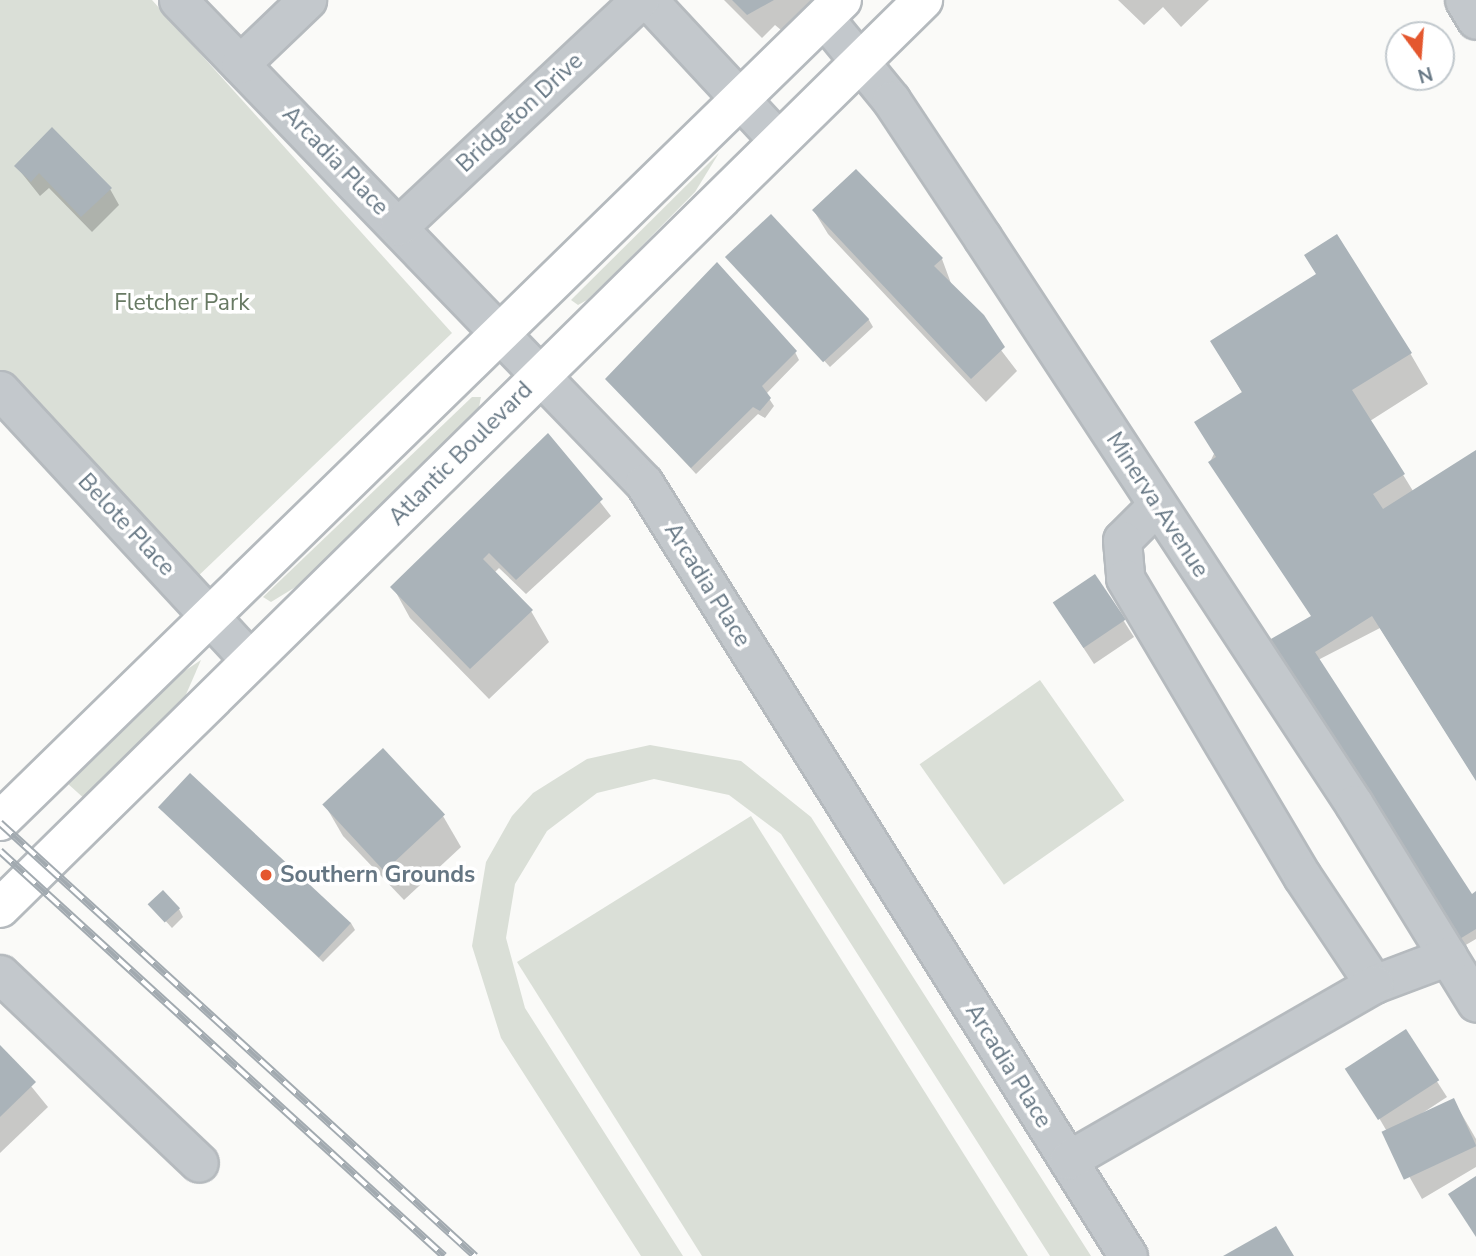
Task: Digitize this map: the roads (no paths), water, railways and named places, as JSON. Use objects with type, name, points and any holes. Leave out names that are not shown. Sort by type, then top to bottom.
[{"type":"main road","name":"Atlantic Boulevard","points":[[0,908],[923,0]]},
{"type":"main road","points":[[0,821],[833,9]]},
{"type":"street","name":"Arcadia Place","points":[[178,0],[502,332],[644,483],[1128,1256]]},
{"type":"street","points":[[240,64],[307,0]]},
{"type":"street","name":"Bridgeton Drive","points":[[399,226],[640,0]]},
{"type":"street","points":[[649,0],[779,141]]},
{"type":"street","points":[[1464,0],[1476,20]]},
{"type":"street","name":"Minerva Avenue","points":[[833,9],[861,60],[1157,505],[1476,1002]]},
{"type":"street","name":"Belote Place","points":[[0,390],[251,661]]},
{"type":"street","points":[[1157,505],[1122,540],[1125,578],[1175,670],[1374,984]]},
{"type":"street","points":[[1068,1160],[1374,984],[1448,956]]},
{"type":"street","points":[[0,974],[199,1163]]},
{"type":"railway","points":[[0,823],[475,1256]]},
{"type":"railway","points":[[0,851],[444,1256]]},
{"type":"place","name":"Southern Grounds","points":[[266,875]]},
{"type":"park label","name":"Fletcher Park","points":[[182,303]]}]
